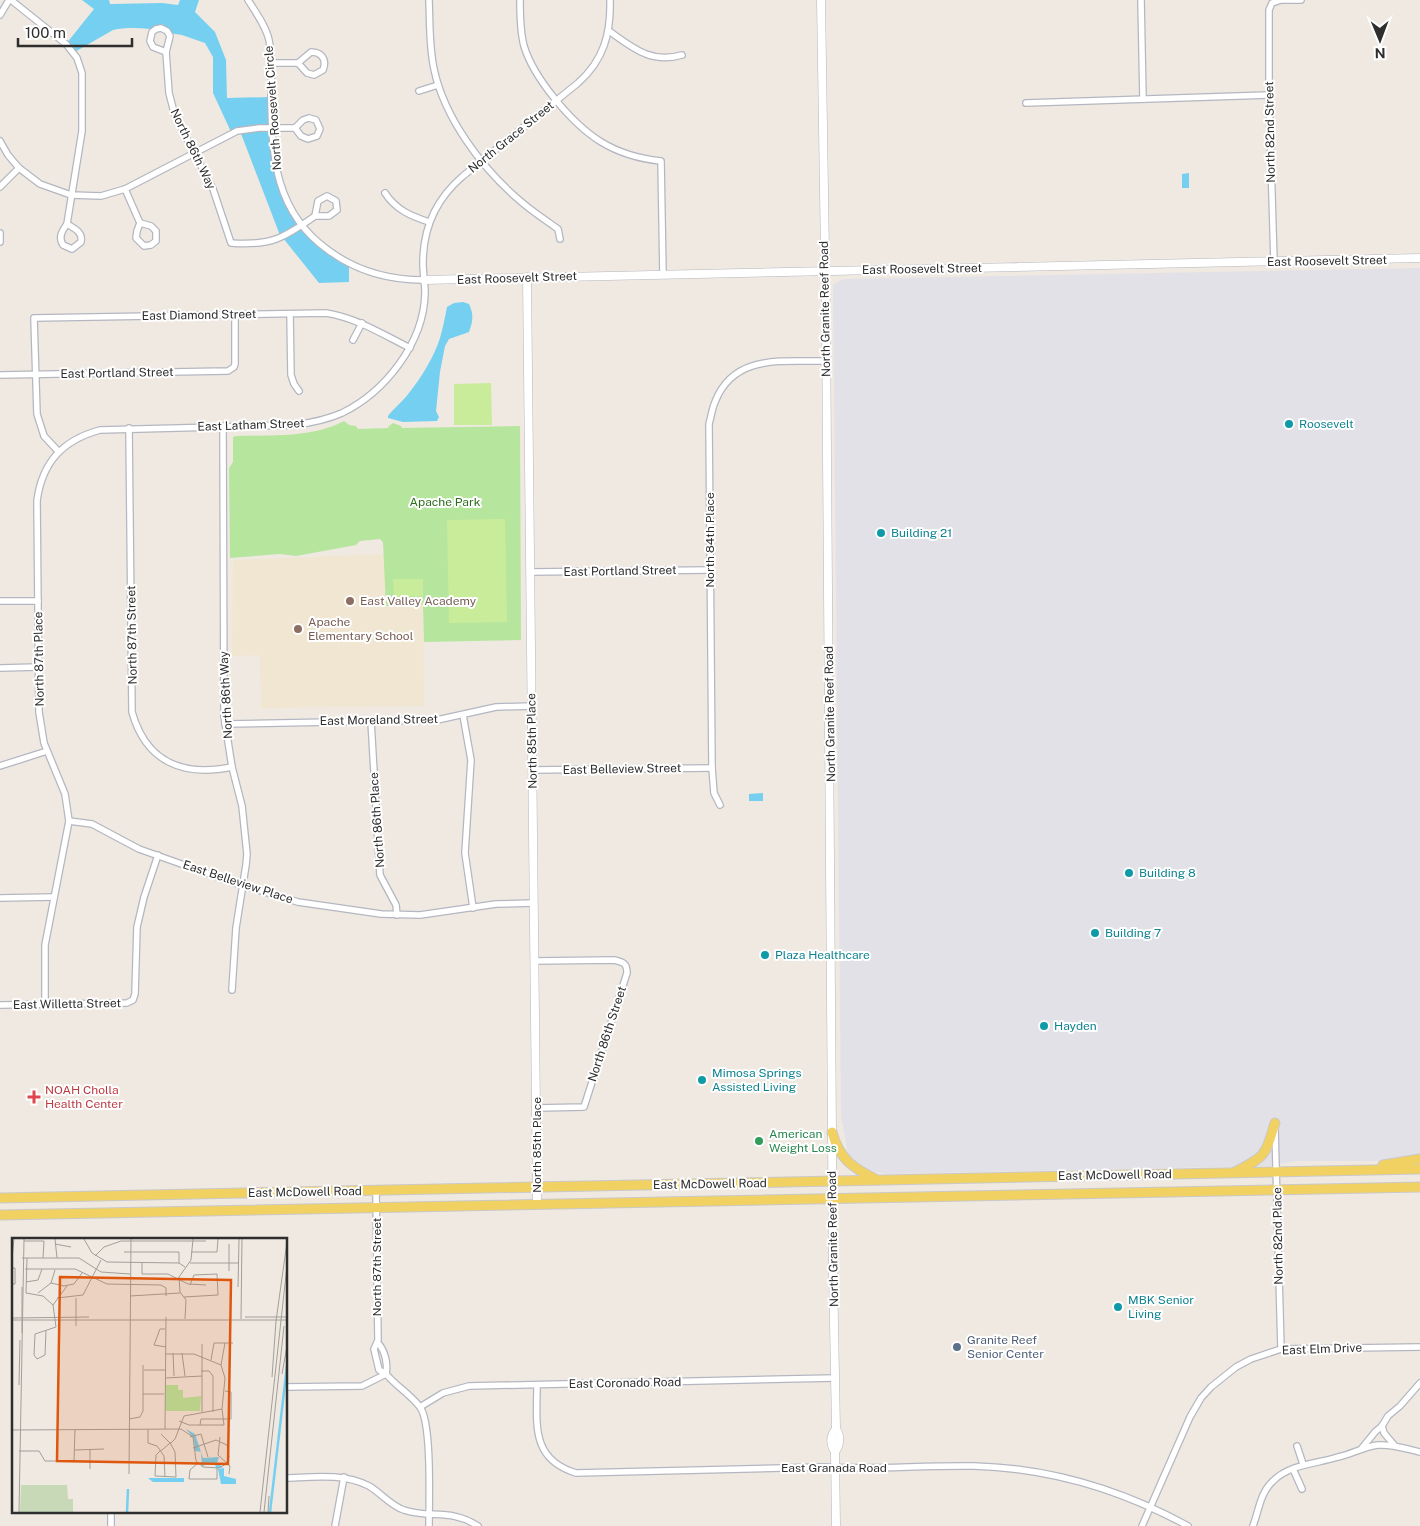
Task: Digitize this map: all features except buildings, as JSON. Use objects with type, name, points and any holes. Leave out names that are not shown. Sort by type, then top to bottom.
[{"type":"main road","points":[[1233,1173],[1262,1156],[1276,1123]]},
{"type":"main road","points":[[832,1132],[836,1147],[847,1161],[852,1166],[880,1181]]},
{"type":"main road","points":[[1342,1170],[1420,1159]]},
{"type":"main road","name":"East McDowell Road","points":[[0,1198],[1420,1169]]},
{"type":"main road","points":[[1046,1177],[1046,1195]]},
{"type":"main road","points":[[640,1186],[641,1202]]},
{"type":"main road","name":"East McDowell Road","points":[[0,1215],[1420,1187]]},
{"type":"main road","points":[[277,1193],[277,1209]]},
{"type":"main road","points":[[115,1213],[116,1196]]},
{"type":"street","points":[[0,15],[10,0],[66,44],[77,58],[82,73],[82,131],[67,224]]},
{"type":"street","name":"North Roosevelt Circle","points":[[249,0],[262,22],[269,40],[274,162],[280,186],[301,226],[324,248],[362,270],[392,278],[424,280]]},
{"type":"street","points":[[429,0],[431,47],[438,85],[457,127],[482,160],[513,195],[558,229],[560,238]]},
{"type":"street","points":[[520,0],[521,28],[527,55],[540,80],[573,121],[599,141],[629,155],[661,160],[664,274]]},
{"type":"street","name":"North Grace Street","points":[[424,280],[423,251],[429,222],[437,205],[449,189],[482,160],[584,78],[602,52],[609,30],[610,0]]},
{"type":"street","name":"North Granite Reef Road","points":[[821,0],[826,361],[832,1198],[836,1429],[832,1434],[832,1446],[836,1452],[836,1526]]},
{"type":"street","points":[[1141,0],[1143,99]]},
{"type":"street","name":"North 82nd Street","points":[[1274,262],[1269,95],[1270,10],[1272,3],[1281,0],[1301,0]]},
{"type":"street","name":"North 86th Way","points":[[166,52],[153,47],[150,41],[150,35],[156,29],[165,29],[169,33],[170,40],[166,52],[169,93],[172,104],[183,134],[213,190],[231,243],[265,243],[282,237],[301,226]]},
{"type":"street","points":[[609,30],[631,47],[649,56],[669,59],[682,55]]},
{"type":"street","points":[[271,63],[298,63],[307,54],[315,52],[322,55],[325,62],[323,70],[314,75],[306,73],[298,63]]},
{"type":"street","points":[[419,91],[438,85]]},
{"type":"street","points":[[1026,103],[1269,95]]},
{"type":"street","points":[[0,141],[18,168],[40,184],[71,195],[101,196],[126,189],[237,131],[253,128],[295,128],[303,120],[309,118],[318,122],[320,129],[317,136],[308,139],[302,136],[295,128]]},
{"type":"street","points":[[0,187],[18,168]]},
{"type":"street","points":[[126,189],[140,223]]},
{"type":"street","points":[[385,193],[402,211],[429,222]]},
{"type":"street","points":[[301,226],[315,216]]},
{"type":"street","points":[[0,234],[0,242]]},
{"type":"street","name":"East Roosevelt Street","points":[[424,280],[1420,258]]},
{"type":"street","name":"North 85th Place","points":[[527,277],[537,1204]]},
{"type":"street","name":"East Latham Street","points":[[58,451],[87,433],[100,430],[294,425],[313,422],[342,412],[384,384],[410,348],[422,314],[425,294],[424,280]]},
{"type":"street","name":"East Diamond Street","points":[[35,374],[34,318],[326,313],[344,316],[362,323],[410,348]]},
{"type":"street","points":[[290,314],[291,375],[299,391]]},
{"type":"street","name":"East Portland Street","points":[[0,375],[228,370],[234,367],[235,364],[235,315]]},
{"type":"street","points":[[353,340],[362,323]]},
{"type":"street","name":"North 84th Place","points":[[720,805],[714,794],[712,768],[709,424],[715,401],[724,386],[736,373],[749,366],[767,362],[826,361]]},
{"type":"street","points":[[35,374],[38,421],[44,436],[58,451]]},
{"type":"street","name":"North 86th Way","points":[[223,426],[225,724],[232,767],[242,806],[247,843],[246,865],[236,928],[232,990]]},
{"type":"street","name":"North 87th Street","points":[[129,428],[132,712],[146,743],[156,754],[170,763],[181,768],[209,771],[232,767]]},
{"type":"street","name":"North 87th Place","points":[[45,1004],[44,956],[69,821],[65,794],[47,750],[40,720],[38,667],[38,491],[47,468],[58,451]]},
{"type":"street","name":"East Portland Street","points":[[530,572],[710,570]]},
{"type":"street","points":[[0,601],[38,601]]},
{"type":"street","points":[[0,668],[38,667]]},
{"type":"street","name":"East Moreland Street","points":[[225,724],[437,720],[463,716],[496,707],[532,706]]},
{"type":"street","points":[[463,716],[471,760],[465,853],[473,908]]},
{"type":"street","name":"North 86th Place","points":[[371,721],[380,875],[396,904],[397,915]]},
{"type":"street","points":[[0,766],[47,750]]},
{"type":"street","name":"East Belleview Street","points":[[532,770],[712,768]]},
{"type":"street","name":"East Belleview Place","points":[[69,821],[92,824],[128,843],[158,855],[242,886],[298,902],[397,915],[420,915],[496,904],[534,903]]},
{"type":"street","name":"East Willetta Street","points":[[0,1005],[127,1003],[133,1000],[135,994],[137,927],[144,897],[158,855]]},
{"type":"street","points":[[0,898],[54,897]]},
{"type":"street","name":"North 86th Street","points":[[534,961],[614,960],[624,962],[627,967],[627,973],[584,1107],[537,1108]]},
{"type":"street","name":"North 82nd Place","points":[[1276,1123],[1280,1349]]},
{"type":"street","name":"North 87th Street","points":[[376,1191],[378,1343],[374,1349],[380,1370],[420,1407],[424,1417],[428,1432],[429,1526]]},
{"type":"street","name":"East Elm Drive","points":[[1142,1526],[1190,1417],[1201,1398],[1236,1367],[1251,1359],[1280,1349],[1420,1348]]},
{"type":"street","points":[[288,1387],[362,1386],[386,1374]]},
{"type":"street","name":"East Coronado Road","points":[[420,1407],[443,1394],[469,1386],[835,1378]]},
{"type":"street","points":[[1362,1448],[1382,1426],[1388,1416],[1400,1406],[1420,1382]]},
{"type":"street","name":"East Granada Road","points":[[536,1385],[537,1430],[542,1446],[553,1461],[563,1468],[576,1472],[974,1466],[1024,1471],[1064,1478],[1105,1489],[1150,1506],[1188,1526]]},
{"type":"street","points":[[1382,1426],[1384,1433],[1395,1446]]},
{"type":"street","points":[[1253,1526],[1260,1499],[1267,1488],[1278,1477],[1303,1464],[1339,1457],[1362,1448],[1380,1445],[1395,1446],[1420,1452]]},
{"type":"street","points":[[1297,1446],[1303,1464]]},
{"type":"street","points":[[1294,1469],[1302,1488]]},
{"type":"street","points":[[335,1526],[344,1477]]},
{"type":"street","points":[[288,1478],[344,1477],[371,1487],[404,1510],[447,1514],[465,1519],[478,1526]]},
{"type":"shaded area","points":[[1420,268],[1420,1161],[1298,1161],[1269,1166],[888,1174],[869,1171],[854,1164],[848,1155],[841,1115],[833,285],[843,279]]},
{"type":"shaded area","points":[[384,554],[386,606],[423,605],[424,706],[261,708],[260,655],[232,656],[233,560]]},
{"type":"green space","points":[[491,383],[492,425],[454,425],[454,384]]},
{"type":"green space","name":"Apache Park","points":[[344,421],[349,425],[356,426],[358,429],[389,428],[393,423],[402,428],[520,426],[521,640],[424,642],[423,605],[386,606],[383,542],[380,539],[360,541],[356,545],[296,556],[280,554],[230,558],[229,468],[233,462],[233,437],[305,433]]},
{"type":"green space","points":[[505,519],[507,622],[449,623],[447,520]]},
{"type":"green space","points":[[393,579],[423,579],[423,596],[394,597]]},
{"type":"water","points":[[82,0],[109,0],[110,4],[162,3],[178,5],[180,0],[199,0],[195,12],[215,32],[226,60],[227,98],[271,97],[277,175],[301,226],[349,263],[349,282],[319,283],[283,238],[281,238],[240,131],[232,134],[213,93],[213,57],[205,43],[167,31],[126,28],[113,30],[73,53],[66,44],[94,9]]},
{"type":"water","points":[[1189,173],[1189,188],[1182,188],[1182,174]]},
{"type":"water","points":[[463,302],[469,304],[471,308],[471,325],[469,332],[449,339],[445,346],[440,372],[436,411],[439,417],[437,421],[403,422],[388,418],[414,387],[431,360],[440,338],[447,307],[454,303]]},
{"type":"water","points":[[763,793],[763,801],[749,801],[749,794]]},
{"type":"place","name":"Roosevelt","points":[[1289,424]]},
{"type":"place","name":"Building 21","points":[[881,533]]},
{"type":"place","name":"East Valley Academy","points":[[350,601]]},
{"type":"place","name":"Apache Elementary School","points":[[298,629]]},
{"type":"place","name":"Building 8","points":[[1129,873]]},
{"type":"place","name":"Building 7","points":[[1095,933]]},
{"type":"place","name":"Plaza Healthcare","points":[[765,955]]},
{"type":"place","name":"Hayden","points":[[1044,1026]]},
{"type":"place","name":"Mimosa Springs Assisted Living","points":[[702,1080]]},
{"type":"place","name":"NOAH Cholla Health Center","points":[[34,1097]]},
{"type":"place","name":"American Weight Loss","points":[[759,1141]]},
{"type":"place","name":"MBK Senior Living","points":[[1118,1307]]},
{"type":"place","name":"Granite Reef Senior Center","points":[[957,1347]]}]
